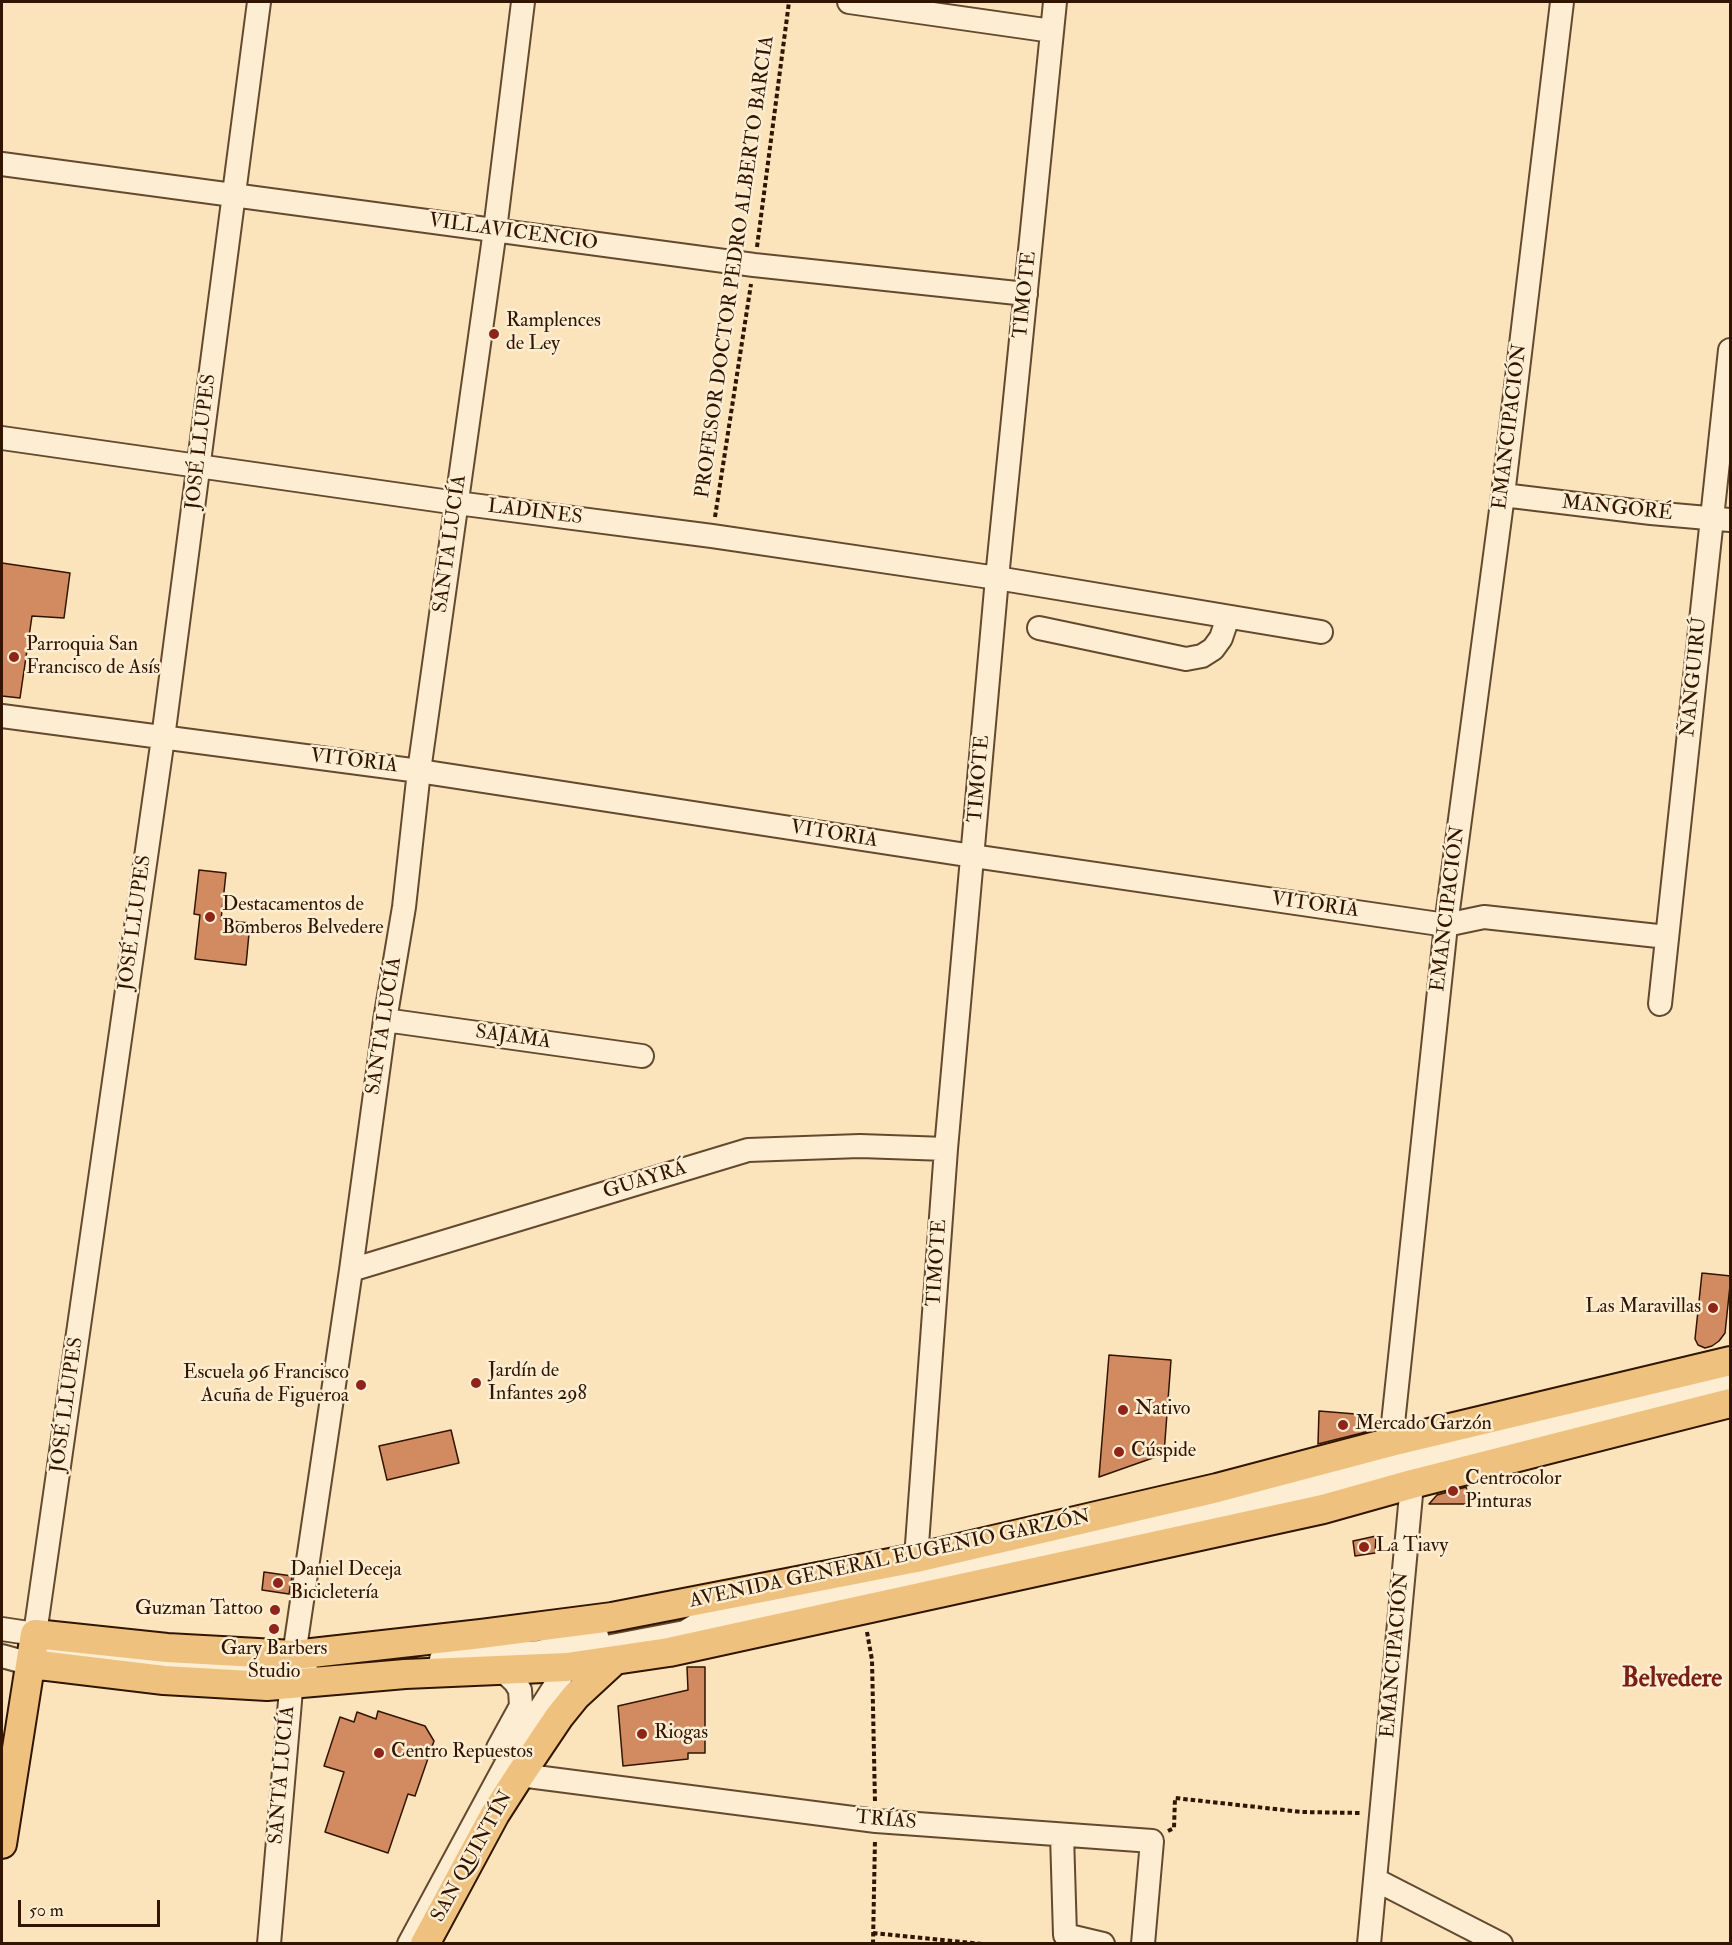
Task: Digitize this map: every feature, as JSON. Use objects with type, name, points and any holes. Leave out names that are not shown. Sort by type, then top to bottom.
[{"type":"main road","name":"AVENIDA GENERAL EUGENIO GARZÓN","points":[[292,1670],[405,1674],[502,1670],[558,1676],[615,1660],[669,1653],[1323,1509],[1402,1463],[1731,1361]]},
{"type":"main road","name":"AVENIDA GENERAL EUGENIO GARZÓN","points":[[33,1649],[164,1680],[241,1685],[292,1670],[481,1634],[612,1617],[916,1558],[1217,1488],[1402,1463],[1731,1403]]},
{"type":"main road","name":"JOSÉ LLUPES","points":[[2,1844],[33,1649]]},
{"type":"main road","name":"SAN QUINTÍN","points":[[425,1944],[495,1814],[520,1775],[576,1696],[615,1660]]},
{"type":"street","name":"JOSÉ LLUPES","points":[[33,1649],[163,738],[259,2]]},
{"type":"street","name":"SANTA LUCÍA","points":[[269,1944],[292,1670],[351,1270],[384,1020],[404,907],[419,771],[495,230],[522,2]]},
{"type":"street","points":[[849,2],[1052,31]]},
{"type":"street","name":"TIMOTE","points":[[916,1558],[946,1149],[997,578],[1055,2]]},
{"type":"street","name":"EMANCIPACIÓN","points":[[1369,1944],[1381,1813],[1402,1463],[1446,925],[1503,495],[1562,2]]},
{"type":"street","name":"VILLAVICENCIO","points":[[2,164],[754,265],[1026,294]]},
{"type":"street","name":"ÑANGUIRÚ","points":[[1660,1004],[1666,937],[1721,520],[1731,350]]},
{"type":"street","name":"LADINES","points":[[2,438],[457,503],[712,536],[997,578],[1321,632]]},
{"type":"street","name":"MANGORÉ","points":[[1503,495],[1721,520]]},
{"type":"street","points":[[1039,628],[1185,659],[1202,656],[1213,649],[1221,638],[1228,617]]},
{"type":"street","name":"VITORIA","points":[[2,716],[419,771],[973,856],[1446,925],[1484,916],[1666,937]]},
{"type":"street","name":"SAJAMA","points":[[384,1020],[642,1056]]},
{"type":"street","name":"GUAYRÁ","points":[[351,1270],[748,1150],[860,1146],[946,1149]]},
{"type":"street","name":"AVENIDA GENERAL EUGENIO GARZÓN","points":[[558,1676],[574,1660],[597,1649],[685,1632],[696,1625],[1084,1543],[1731,1383]]},
{"type":"street","name":"AVENIDA GENERAL EUGENIO GARZÓN","points":[[292,1670],[539,1652],[609,1632],[682,1621],[696,1625]]},
{"type":"street","points":[[2,1629],[33,1649]]},
{"type":"street","points":[[2,1656],[33,1649]]},
{"type":"street","name":"SAN QUINTÍN","points":[[391,1944],[521,1706],[520,1690],[502,1670]]},
{"type":"street","name":"SAN QUINTÍN","points":[[408,1944],[511,1755],[558,1676]]},
{"type":"street","name":"TRÍAS","points":[[520,1775],[876,1821],[1152,1841]]},
{"type":"street","points":[[1062,1835],[1065,1935],[1103,1944]]},
{"type":"street","points":[[1143,1944],[1152,1841]]},
{"type":"street","points":[[1376,1880],[1501,1944]]},
{"type":"path","name":"PROFESOR DOCTOR PEDRO ALBERTO BARCIA","points":[[712,536],[754,265],[789,2]]},
{"type":"path","points":[[863,1611],[872,1660],[876,1821],[873,1944]]},
{"type":"path","points":[[1152,1841],[1174,1827],[1175,1797],[1302,1812],[1381,1813]]},
{"type":"path","points":[[873,1933],[982,1944]]},
{"type":"building","name":"Parroquia San Francisco de Asís","points":[[2,563],[70,573],[64,618],[32,616],[20,698],[2,696]]},
{"type":"building","name":"Destacamentos de Bomberos Belvedere","points":[[199,870],[226,873],[221,920],[250,923],[246,965],[195,959],[200,915],[194,914]]},
{"type":"building","name":"Las Maravillas","points":[[1702,1273],[1731,1276],[1725,1333],[1719,1341],[1705,1348],[1698,1345],[1695,1339]]},
{"type":"building","name":"Nativo","points":[[1109,1355],[1171,1360],[1164,1454],[1099,1477]]},
{"type":"building","name":"Mercado Garzón","points":[[1319,1411],[1368,1415],[1366,1432],[1318,1444]]},
{"type":"building","points":[[451,1430],[459,1463],[387,1480],[379,1446]]},
{"type":"building","name":"Centrocolor Pinturas","points":[[1466,1487],[1471,1504],[1429,1504],[1437,1495]]},
{"type":"building","name":"La Tiavy","points":[[1376,1536],[1375,1553],[1355,1556],[1353,1541]]},
{"type":"building","name":"Daniel Deceja Bicicletería","points":[[264,1572],[292,1576],[289,1594],[262,1590]]},
{"type":"building","points":[[687,1667],[705,1667],[705,1753],[688,1753],[688,1759],[623,1766],[618,1706],[688,1690]]},
{"type":"building","points":[[378,1711],[425,1726],[434,1741],[415,1796],[408,1794],[388,1853],[325,1832],[344,1772],[324,1766],[340,1717],[354,1722],[357,1712],[376,1719]]},
{"type":"place","name":"Ramplences de Ley","points":[[494,334]]},
{"type":"place","name":"Parroquia San Francisco de Asís","points":[[14,657]]},
{"type":"place","name":"Destacamentos de Bomberos Belvedere","points":[[210,917]]},
{"type":"place","name":"Las Maravillas","points":[[1713,1308]]},
{"type":"place","name":"Jardín de Infantes 298","points":[[476,1383]]},
{"type":"place","name":"Escuela 96 Francisco Acuña de Figueroa","points":[[361,1385]]},
{"type":"place","name":"Nativo","points":[[1123,1410]]},
{"type":"place","name":"Mercado Garzón","points":[[1343,1425]]},
{"type":"place","name":"Cúspide","points":[[1119,1452]]},
{"type":"place","name":"Centrocolor Pinturas","points":[[1453,1491]]},
{"type":"place","name":"La Tiavy","points":[[1364,1547]]},
{"type":"place","name":"Daniel Deceja Bicicletería","points":[[278,1583]]},
{"type":"place","name":"Guzman Tattoo","points":[[275,1610]]},
{"type":"place","name":"Gary Barbers Studio","points":[[274,1629]]},
{"type":"place","name":"Riogas","points":[[642,1734]]},
{"type":"place","name":"Centro Repuestos","points":[[379,1753]]},
{"type":"district","name":"Belvedere","points":[[1672,1680]]}]
